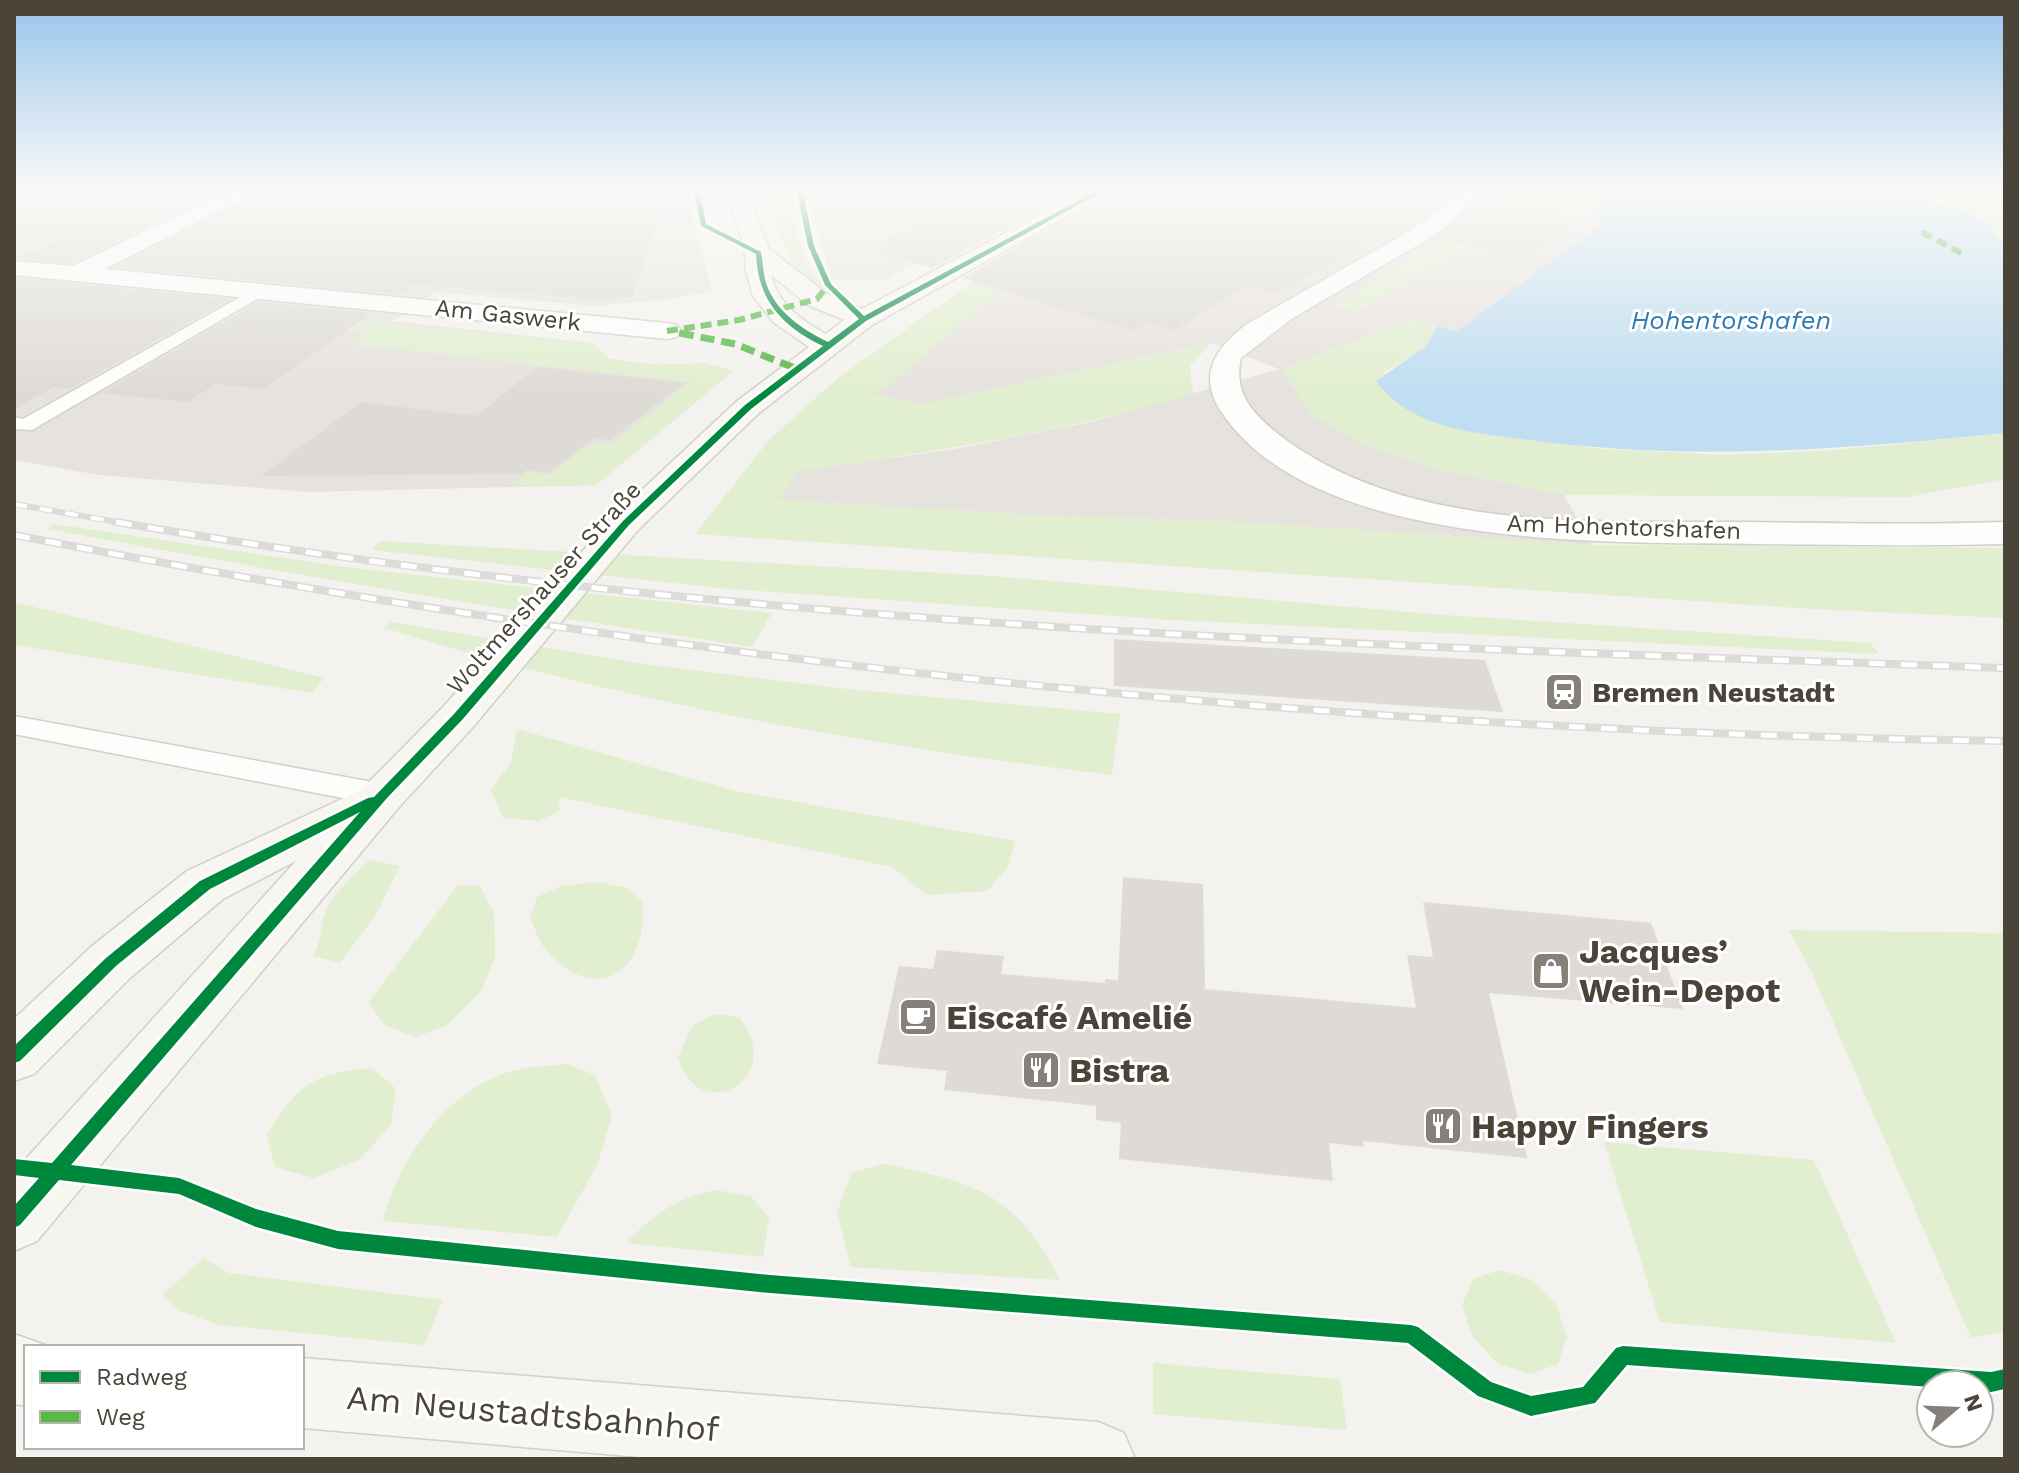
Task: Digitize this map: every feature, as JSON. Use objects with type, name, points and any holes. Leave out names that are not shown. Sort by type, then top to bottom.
[{"type":"street","points":[[78,273],[114,256]]},
{"type":"street","points":[[759,256],[758,272],[769,302],[806,336],[828,345]]},
{"type":"street","points":[[762,256],[817,299],[863,319]]},
{"type":"street","name":"Woltmershauser Straße","points":[[14,1219],[383,795],[458,717],[626,523],[748,407],[828,345],[863,319],[980,256]]},
{"type":"street","name":"Am Hohentorshafen","points":[[1382,256],[1261,325],[1227,357],[1224,382],[1233,409],[1261,439],[1306,469],[1365,494],[1417,510],[1492,522],[1667,532],[2005,533]]},
{"type":"street","name":"Am Gaswerk","points":[[14,268],[667,331]]},
{"type":"street","name":"Woltmershauser Straße","points":[[14,1056],[111,962],[205,885],[383,795]]},
{"type":"street","name":"Am Neustadtsbahnhof","points":[[304,1393],[1098,1459]]},
{"type":"lane","points":[[14,423],[25,426],[260,291]]},
{"type":"lane","points":[[14,725],[113,741],[383,795]]},
{"type":"shaded area","points":[[14,256],[488,256],[393,321],[592,343],[609,359],[661,365],[704,363],[733,371],[596,485],[308,492],[99,475],[14,460]]},
{"type":"shaded area","points":[[488,256],[702,256],[712,291],[672,299],[593,306],[436,292]]},
{"type":"shaded area","points":[[825,256],[928,256],[882,281],[832,279]]},
{"type":"shaded area","points":[[1054,256],[1559,256],[1457,331],[1412,319],[1281,369],[1362,444],[1440,470],[1564,495],[1592,545],[1241,522],[1035,515],[776,500],[798,471],[955,449],[1094,421],[1279,369],[1211,343],[923,404],[870,393],[992,299]]},
{"type":"green space","points":[[788,256],[804,256],[825,286],[814,289],[782,263],[790,260]]},
{"type":"green space","points":[[1036,256],[1054,256],[992,299],[887,387],[871,393],[923,404],[1211,343],[1190,366],[1193,394],[1046,430],[799,471],[777,500],[1035,515],[1241,522],[1592,545],[2005,548],[2005,618],[1813,609],[695,534],[769,440],[839,377],[980,277]]},
{"type":"green space","points":[[1415,256],[1452,256],[1358,312],[1334,305]]},
{"type":"green space","points":[[14,288],[592,343],[609,359],[661,365],[704,363],[733,371],[596,485],[509,487],[527,472],[549,475],[593,442],[612,444],[690,382],[351,344],[369,331],[307,324],[294,331],[14,305]]},
{"type":"green space","points":[[1412,319],[1438,326],[1426,347],[1383,373],[1589,448],[1722,455],[1837,450],[2005,433],[2005,479],[1907,497],[1564,495],[1440,470],[1362,444],[1311,415],[1281,369]]},
{"type":"green space","points":[[53,524],[360,569],[772,613],[752,647],[399,591],[48,529]]},
{"type":"green space","points":[[380,541],[992,576],[1445,615],[1870,643],[1879,654],[1172,620],[728,589],[372,550]]},
{"type":"green space","points":[[14,602],[324,678],[312,693],[14,645]]},
{"type":"green space","points":[[391,622],[651,665],[856,690],[1120,714],[1112,775],[836,735],[653,699],[563,678],[384,628]]},
{"type":"green space","points":[[517,729],[735,791],[1015,841],[1008,867],[987,891],[927,895],[892,867],[559,797],[560,811],[538,821],[503,818],[491,790],[511,762]]},
{"type":"green space","points":[[369,860],[400,866],[377,913],[340,963],[313,956],[323,919],[333,899]]},
{"type":"green space","points":[[599,882],[628,888],[642,902],[642,926],[637,947],[628,963],[616,974],[601,979],[584,977],[566,968],[544,948],[530,918],[537,897],[561,886]]},
{"type":"green space","points":[[458,885],[480,886],[494,913],[495,957],[481,991],[446,1026],[415,1037],[385,1025],[368,1003]]},
{"type":"green space","points":[[1789,930],[2005,933],[2005,1332],[1971,1338],[1811,971]]},
{"type":"green space","points":[[715,1014],[739,1017],[752,1039],[753,1060],[747,1076],[735,1087],[719,1092],[703,1090],[688,1078],[678,1057],[693,1025]]},
{"type":"green space","points":[[567,1064],[595,1075],[612,1116],[597,1165],[557,1237],[383,1221],[401,1173],[415,1149],[449,1108],[493,1078],[523,1069]]},
{"type":"green space","points":[[372,1068],[396,1089],[391,1125],[359,1160],[313,1178],[275,1167],[267,1135],[298,1093],[309,1084],[335,1073]]},
{"type":"green space","points":[[1604,1142],[1814,1160],[1896,1343],[1660,1322]]},
{"type":"green space","points":[[884,1164],[943,1177],[989,1196],[1027,1228],[1060,1280],[851,1267],[837,1213],[851,1173]]},
{"type":"green space","points":[[716,1190],[751,1196],[769,1218],[763,1257],[626,1243],[666,1209],[688,1198]]},
{"type":"green space","points":[[204,1258],[229,1273],[443,1300],[424,1345],[220,1325],[180,1311],[163,1294]]},
{"type":"green space","points":[[1499,1270],[1530,1279],[1556,1304],[1567,1337],[1558,1364],[1531,1374],[1498,1364],[1472,1336],[1462,1305],[1473,1279]]},
{"type":"green space","points":[[1153,1363],[1340,1379],[1347,1430],[1153,1414]]},
{"type":"water","name":"Hohentorshafen","points":[[1559,256],[2005,256],[2005,433],[1827,448],[1709,452],[1590,447],[1467,431],[1426,419],[1407,409],[1390,397],[1376,381],[1425,347],[1438,326],[1457,331]]},
{"type":"building","points":[[23,256],[86,256],[71,263],[18,258]]},
{"type":"building","points":[[138,256],[646,256],[632,297],[601,300],[414,284],[399,294],[116,267]]},
{"type":"building","points":[[892,256],[955,256],[932,268]]},
{"type":"building","points":[[1002,256],[1344,256],[1277,294],[1247,285],[1173,331],[1147,323],[1133,331],[963,278]]},
{"type":"building","points":[[14,278],[230,299],[70,389],[53,387],[14,410]]},
{"type":"building","points":[[258,302],[372,313],[263,389],[216,384],[188,402],[102,393]]},
{"type":"building","points":[[537,367],[684,383],[610,440],[594,438],[548,473],[526,470],[522,474],[261,476],[361,402],[476,416]]},
{"type":"building","points":[[1114,639],[1485,660],[1503,712],[1114,686]]},
{"type":"building","points":[[1123,877],[1203,884],[1205,989],[1416,1008],[1407,955],[1433,957],[1423,902],[1651,923],[1683,1009],[1489,993],[1527,1158],[1363,1141],[1364,1147],[1329,1143],[1333,1181],[1119,1159],[1121,1123],[1096,1120],[1096,1106],[944,1090],[947,1071],[877,1064],[899,966],[933,969],[937,950],[1004,956],[1001,974],[1105,983],[1105,979],[1118,980]]},
{"type":"railway","points":[[14,504],[121,523]]},
{"type":"railway","points":[[116,522],[121,523]]},
{"type":"railway","points":[[121,523],[350,558],[585,587],[821,609],[1058,627],[1294,640],[2005,668]]},
{"type":"railway","points":[[121,523],[128,524]]},
{"type":"railway","points":[[14,535],[260,580],[508,620],[756,654],[1005,682],[1254,705],[1504,723],[1755,735],[2005,741]]},
{"type":"marked path","points":[[667,331],[739,320],[817,299],[828,285]]},
{"type":"marked path","points":[[679,333],[735,344],[797,369]]},
{"type":"cycle path","points":[[759,256],[763,284],[778,310],[800,330],[828,345]]},
{"type":"cycle path","points":[[815,256],[828,285],[863,319]]},
{"type":"cycle path","points":[[14,1219],[383,795],[458,717],[626,523],[748,407],[863,319],[980,256]]},
{"type":"cycle path","points":[[14,1056],[111,962],[205,885],[372,801]]},
{"type":"cycle path","points":[[14,1167],[179,1186],[256,1218],[338,1240],[770,1284],[1411,1334],[1485,1389],[1531,1406],[1588,1396],[1623,1355],[1991,1382],[2005,1379]]},
{"type":"place","name":"Bremen Neustadt","points":[[1564,692]]},
{"type":"place","name":"Jacques’ Wein-Depot","points":[[1551,971]]},
{"type":"place","name":"Eiscafé Amelié","points":[[918,1017]]},
{"type":"place","name":"Bistra","points":[[1041,1070]]},
{"type":"place","name":"Happy Fingers","points":[[1443,1126]]}]
